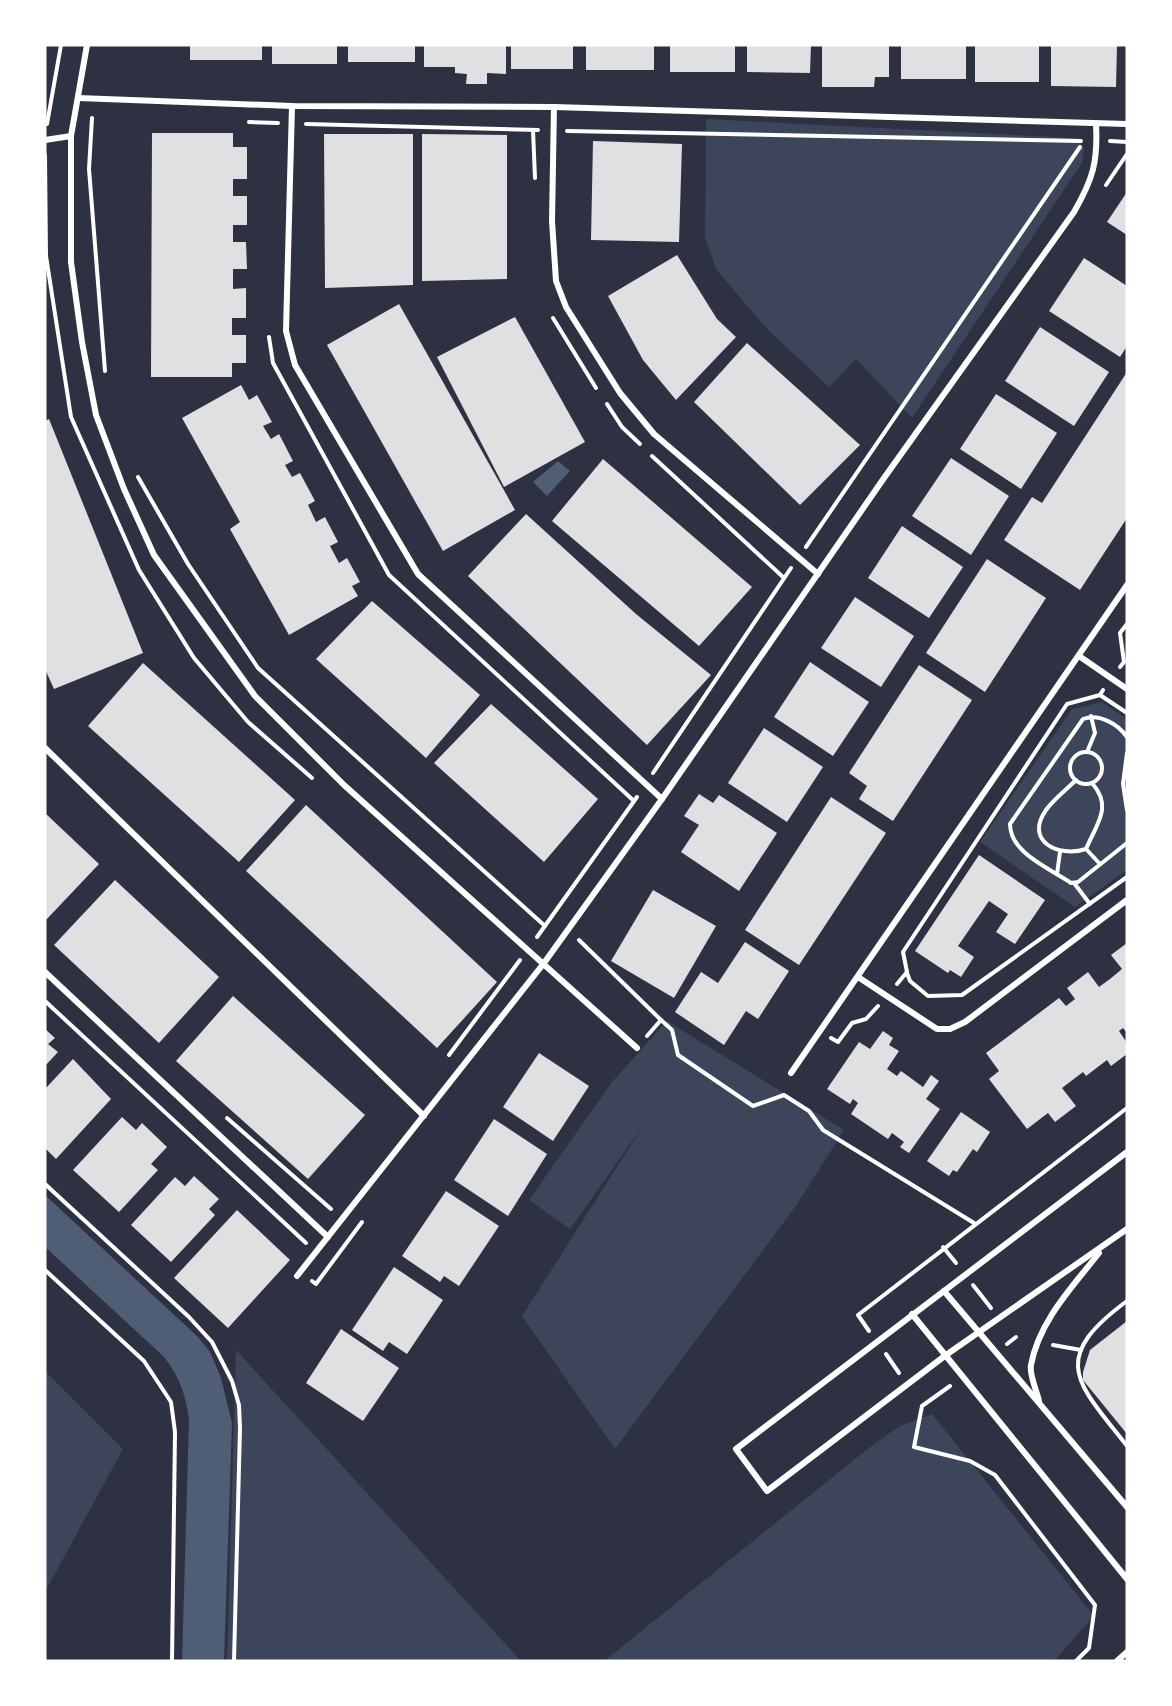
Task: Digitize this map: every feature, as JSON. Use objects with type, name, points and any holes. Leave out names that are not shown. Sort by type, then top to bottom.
[{"type":"street","points":[[87,45],[71,136],[71,262],[94,405],[124,489],[154,555],[255,696],[344,785],[637,1048]]},
{"type":"street","points":[[78,98],[292,106],[554,107],[1127,124]]},
{"type":"street","points":[[292,106],[286,331],[295,365],[418,574],[662,799]]},
{"type":"street","points":[[554,107],[552,221],[556,281],[566,307],[620,393],[654,434],[818,574]]},
{"type":"street","points":[[297,1276],[544,963],[662,799],[1074,212],[1094,172],[1096,124]]},
{"type":"street","points":[[45,140],[71,136]]},
{"type":"street","points":[[791,1074],[1127,585]]},
{"type":"street","points":[[1078,656],[1127,689]]},
{"type":"street","points":[[45,748],[424,1116]]},
{"type":"street","points":[[858,976],[937,1029],[950,1029],[964,1022],[1127,900]]},
{"type":"street","points":[[45,972],[328,1237]]},
{"type":"street","points":[[1127,1152],[736,1449],[767,1491],[946,1355],[1103,1248],[1127,1229]]},
{"type":"street","points":[[1040,1405],[1030,1366],[1039,1342],[1049,1318],[1103,1248]]},
{"type":"street","points":[[944,1291],[1127,1507]]},
{"type":"street","points":[[912,1314],[1127,1579]]},
{"type":"street","points":[[1117,1661],[1127,1652]]},
{"type":"path","points":[[61,45],[45,140],[46,256],[71,417],[139,570],[194,658],[248,722],[318,783]]},
{"type":"path","points":[[104,117],[92,116],[89,169],[106,378]]},
{"type":"path","points":[[241,122],[1127,142]]},
{"type":"path","points":[[802,553],[1084,141]]},
{"type":"path","points":[[134,467],[188,564],[258,668],[545,926]]},
{"type":"path","points":[[1127,624],[1120,633],[1124,662],[1100,694],[1067,704],[903,952],[910,981],[928,996],[962,995],[1127,877]]},
{"type":"path","points":[[1100,694],[1127,713]]},
{"type":"path","points":[[1090,904],[1074,884],[1016,846],[1010,835],[1010,824],[1083,719],[1091,716],[1102,717],[1127,737]]},
{"type":"path","points":[[1087,752],[1097,756],[1102,766],[1100,776],[1092,783],[1083,784],[1076,780],[1071,770],[1073,760],[1087,752],[1095,733],[1091,716]]},
{"type":"path","points":[[1127,753],[1125,784],[1127,810]]},
{"type":"path","points":[[1076,780],[1046,810],[1040,821],[1041,834],[1047,845],[1060,852],[1072,854],[1086,849],[1104,807],[1103,797],[1092,783]]},
{"type":"path","points":[[1074,884],[1127,843]]},
{"type":"path","points":[[1086,849],[1100,864]]},
{"type":"path","points":[[1057,874],[1060,852]]},
{"type":"path","points":[[512,953],[520,961]]},
{"type":"path","points":[[820,1032],[838,1042],[852,1023],[866,1019],[907,972]]},
{"type":"path","points":[[45,1001],[306,1244]]},
{"type":"path","points":[[661,1020],[672,1030],[678,1055],[753,1106],[784,1095],[809,1111],[823,1130],[974,1223]]},
{"type":"path","points":[[1076,1661],[1089,1648],[1095,1605],[995,1475],[970,1461],[914,1447],[922,1406],[858,1315],[974,1223],[1127,1108]]},
{"type":"path","points":[[45,1184],[189,1317],[221,1355],[232,1381],[238,1405],[240,1428],[234,1661]]},
{"type":"path","points":[[943,1247],[998,1318],[1016,1337]]},
{"type":"path","points":[[45,1270],[144,1361],[171,1402],[175,1432],[172,1661]]},
{"type":"path","points":[[1127,1301],[1090,1333],[1081,1350],[1077,1367],[1081,1386],[1127,1446]]},
{"type":"shaded area","points":[[706,119],[1074,138],[1084,148],[1082,163],[912,418],[856,359],[829,387],[767,329],[716,269],[705,238]]},
{"type":"shaded area","points":[[558,461],[570,471],[547,496],[533,482]]},
{"type":"shaded area","points":[[1102,702],[1127,719],[1127,870],[1075,907],[980,842],[1072,709]]},
{"type":"shaded area","points":[[667,1021],[844,1130],[798,1203],[615,1449],[522,1316],[645,1123],[570,1229],[529,1200],[612,1082]]},
{"type":"shaded area","points":[[45,1195],[198,1337],[210,1352],[221,1378],[232,1423],[224,1661],[182,1661],[189,1420],[181,1386],[163,1356],[45,1247]]},
{"type":"shaded area","points":[[236,1350],[521,1661],[227,1661]]},
{"type":"shaded area","points":[[45,1371],[123,1449],[45,1592]]},
{"type":"shaded area","points":[[932,1414],[1094,1616],[1054,1661],[604,1661],[870,1447],[900,1426]]},
{"type":"building","points":[[190,45],[262,45],[262,60],[190,60]]},
{"type":"building","points":[[272,45],[337,45],[337,64],[272,64]]},
{"type":"building","points":[[348,45],[415,45],[415,62],[348,62]]},
{"type":"building","points":[[424,45],[506,45],[506,74],[487,73],[487,84],[466,84],[467,74],[455,73],[455,67],[424,67]]},
{"type":"building","points":[[511,45],[573,45],[573,69],[511,69]]},
{"type":"building","points":[[586,45],[654,45],[654,70],[586,70]]},
{"type":"building","points":[[670,45],[735,45],[735,72],[670,72]]},
{"type":"building","points":[[747,45],[811,45],[810,73],[747,72]]},
{"type":"building","points":[[822,45],[889,45],[889,77],[875,77],[874,87],[822,87]]},
{"type":"building","points":[[901,45],[966,45],[966,79],[901,79]]},
{"type":"building","points":[[975,45],[1039,45],[1039,82],[975,82]]},
{"type":"building","points":[[1051,45],[1117,45],[1116,87],[1051,86]]},
{"type":"building","points":[[152,133],[233,133],[233,147],[247,147],[247,179],[233,179],[233,196],[247,196],[247,225],[233,225],[233,242],[246,242],[247,269],[233,269],[233,289],[246,288],[246,318],[232,318],[232,335],[246,335],[246,363],[232,363],[232,377],[151,377]]},
{"type":"building","points":[[324,134],[413,134],[413,285],[325,288]]},
{"type":"building","points":[[422,134],[507,135],[507,279],[422,281]]},
{"type":"building","points":[[593,141],[682,144],[679,242],[591,240]]},
{"type":"building","points":[[1127,192],[1127,235],[1107,222]]},
{"type":"building","points":[[677,255],[717,319],[736,337],[676,400],[643,360],[608,296]]},
{"type":"building","points":[[1084,258],[1127,286],[1127,346],[1120,357],[1049,311]]},
{"type":"building","points":[[399,304],[515,510],[443,551],[327,345]]},
{"type":"building","points":[[515,317],[585,442],[504,487],[437,357]]},
{"type":"building","points":[[1040,327],[1109,372],[1074,426],[1005,381]]},
{"type":"building","points":[[747,343],[860,445],[800,505],[694,402]]},
{"type":"building","points":[[1127,372],[1127,518],[1080,590],[1004,540],[1032,497],[1042,503]]},
{"type":"building","points":[[241,385],[249,400],[257,395],[272,422],[263,426],[271,439],[279,434],[293,461],[285,465],[292,477],[300,473],[315,501],[308,505],[316,522],[325,517],[338,542],[330,546],[339,563],[347,558],[360,582],[352,586],[358,596],[289,635],[230,529],[240,522],[182,418]]},
{"type":"building","points":[[996,394],[1057,433],[1021,489],[960,449]]},
{"type":"building","points":[[49,419],[143,653],[54,689],[45,669],[45,421]]},
{"type":"building","points":[[951,458],[1009,496],[971,555],[912,516]]},
{"type":"building","points":[[603,459],[752,587],[699,646],[552,521]]},
{"type":"building","points":[[526,514],[636,614],[711,675],[647,745],[468,576]]},
{"type":"building","points":[[902,526],[963,567],[929,618],[868,578]]},
{"type":"building","points":[[987,559],[1046,598],[985,692],[926,653]]},
{"type":"building","points":[[855,597],[914,636],[881,687],[821,648]]},
{"type":"building","points":[[372,601],[480,695],[426,758],[316,659]]},
{"type":"building","points":[[810,662],[869,702],[833,756],[774,717]]},
{"type":"building","points":[[143,663],[295,800],[239,862],[88,726]]},
{"type":"building","points":[[919,665],[972,700],[893,821],[859,799],[867,786],[849,773]]},
{"type":"building","points":[[491,704],[598,799],[544,862],[434,763]]},
{"type":"building","points":[[764,728],[823,767],[787,822],[728,783]]},
{"type":"building","points":[[699,794],[713,803],[719,795],[777,833],[739,891],[681,852],[699,825],[684,816]]},
{"type":"building","points":[[831,797],[886,833],[799,965],[745,930]]},
{"type":"building","points":[[306,805],[497,982],[437,1048],[246,871]]},
{"type":"building","points":[[45,813],[99,864],[45,921]]},
{"type":"building","points":[[979,855],[1045,900],[1015,944],[996,932],[1008,914],[989,901],[958,946],[974,957],[961,977],[950,970],[948,973],[915,951]]},
{"type":"building","points":[[115,880],[219,977],[159,1043],[54,945]]},
{"type":"building","points":[[653,890],[716,926],[674,998],[611,961]]},
{"type":"building","points":[[745,942],[789,971],[758,1019],[746,1011],[724,1045],[675,1012],[701,972],[718,983]]},
{"type":"building","points":[[1127,943],[1127,1033],[1123,1028],[1119,1031],[1127,1043],[1127,1054],[1111,1066],[1107,1060],[1086,1076],[1083,1072],[1062,1088],[1076,1106],[1055,1122],[1048,1113],[1027,1129],[989,1079],[999,1071],[986,1053],[1059,998],[1066,1006],[1075,999],[1067,988],[1088,972],[1099,987],[1110,979],[1122,969],[1111,955]]},
{"type":"building","points":[[233,996],[365,1115],[308,1179],[176,1061]]},
{"type":"building","points":[[45,1029],[55,1038],[48,1044],[58,1052],[45,1066]]},
{"type":"building","points":[[883,1031],[893,1038],[889,1045],[899,1051],[887,1069],[897,1076],[901,1071],[923,1087],[931,1075],[939,1081],[926,1099],[940,1109],[909,1153],[900,1147],[904,1142],[892,1133],[888,1139],[851,1114],[858,1103],[853,1099],[850,1104],[827,1089],[859,1042],[870,1049]]},
{"type":"building","points":[[539,1053],[589,1086],[553,1141],[503,1107]]},
{"type":"building","points":[[73,1059],[111,1099],[56,1159],[45,1148],[45,1089]]},
{"type":"building","points":[[961,1112],[990,1132],[977,1152],[973,1149],[957,1172],[953,1170],[949,1176],[927,1161]]},
{"type":"building","points":[[122,1117],[136,1130],[142,1123],[167,1147],[151,1164],[158,1170],[119,1212],[73,1170]]},
{"type":"building","points":[[494,1119],[547,1154],[508,1216],[454,1180]]},
{"type":"building","points":[[194,1176],[219,1199],[209,1209],[215,1215],[171,1262],[131,1225],[175,1177],[185,1186]]},
{"type":"building","points":[[446,1191],[499,1226],[459,1286],[444,1276],[440,1282],[402,1256]]},
{"type":"building","points":[[237,1210],[290,1260],[228,1328],[174,1278]]},
{"type":"building","points":[[394,1267],[443,1300],[407,1354],[389,1342],[383,1351],[352,1330]]},
{"type":"building","points":[[1127,1321],[1127,1434],[1083,1380],[1083,1372],[1090,1350]]},
{"type":"building","points":[[341,1329],[399,1368],[363,1421],[306,1383]]}]
